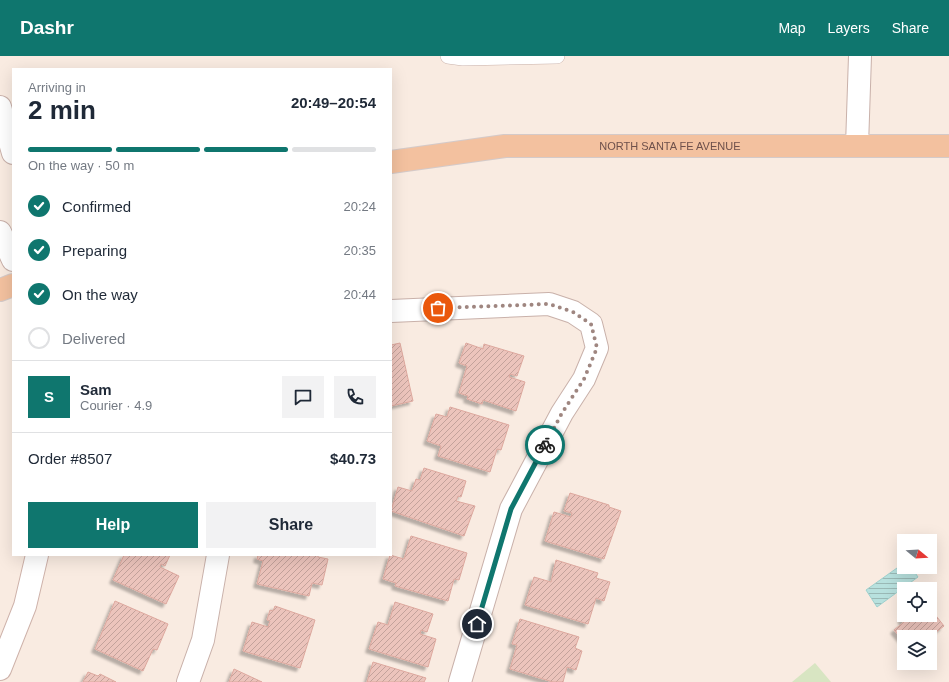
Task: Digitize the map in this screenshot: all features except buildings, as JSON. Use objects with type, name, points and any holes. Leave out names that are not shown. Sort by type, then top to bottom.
[{"type":"main road","name":"NORTH SANTA FE AVENUE","points":[[392,162],[505,146],[949,146]]},
{"type":"main road","points":[[0,290],[12,285]]},
{"type":"street","points":[[857,146],[860,56]]},
{"type":"street","points":[[0,107],[12,149]]},
{"type":"street","points":[[0,232],[12,258]]},
{"type":"street","points":[[392,311],[549,304],[573,312],[591,324],[597,348],[584,379],[562,413],[511,509],[460,682]]},
{"type":"street","points":[[0,669],[25,606],[37,556]]},
{"type":"street","points":[[188,682],[203,640],[218,556]]},
{"type":"lane","points":[[448,56],[463,58],[558,56]]},
{"type":"green space","points":[[815,663],[831,682],[792,682]]},
{"type":"water","points":[[897,568],[897,574],[916,574],[918,577],[911,582],[897,582],[897,592],[877,607],[866,590]]},
{"type":"way so far","points":[[438,308],[549,304],[573,312],[591,324],[597,348],[584,379],[562,413],[545,445]]},
{"type":"route","points":[[477,624],[511,509],[545,445]]}]
